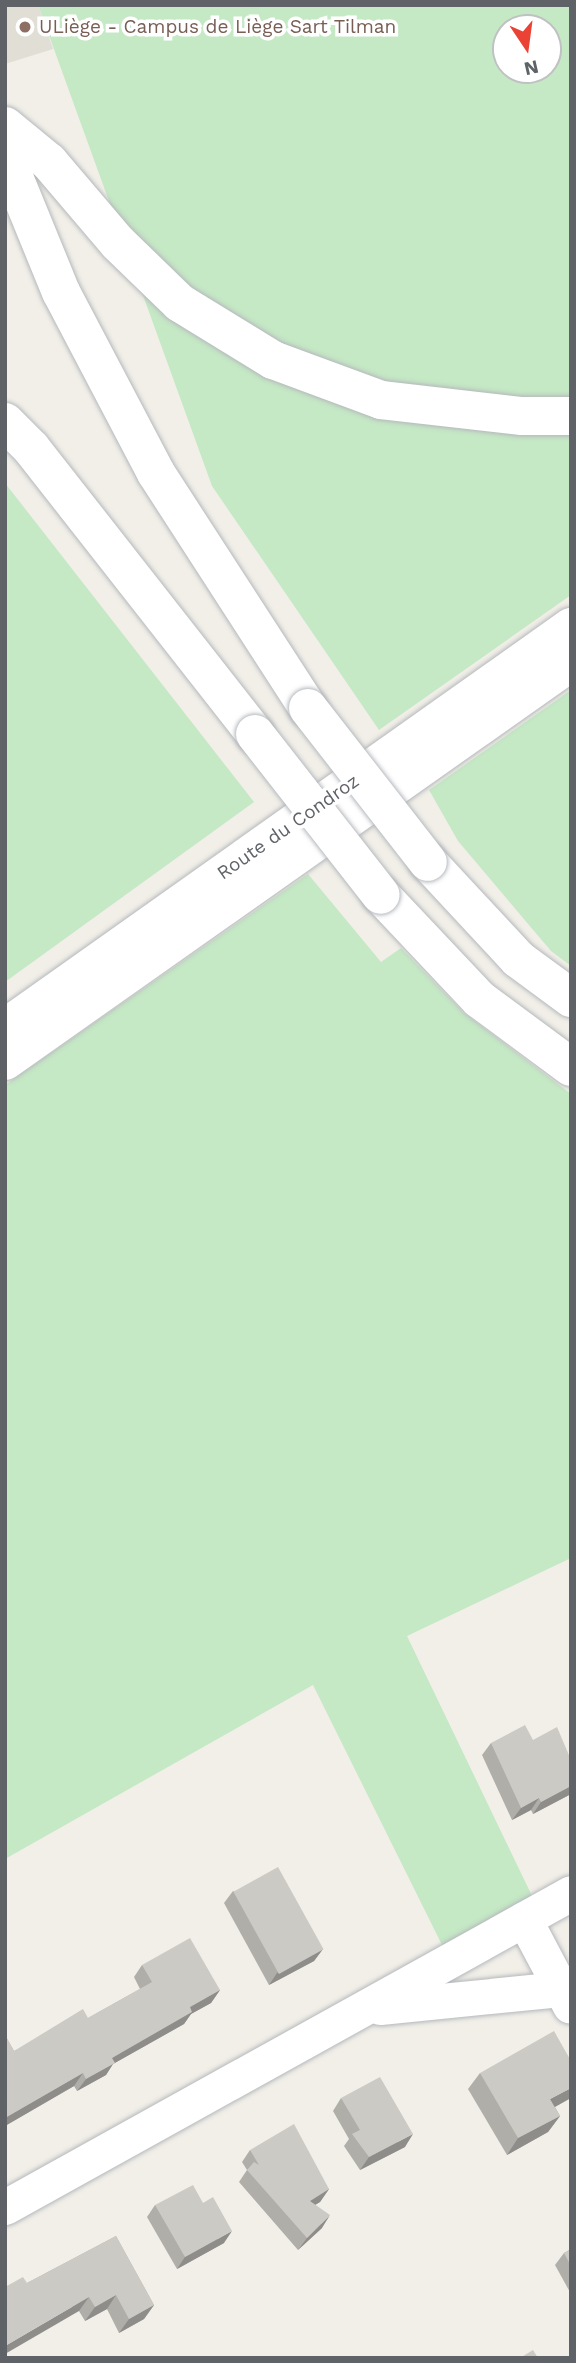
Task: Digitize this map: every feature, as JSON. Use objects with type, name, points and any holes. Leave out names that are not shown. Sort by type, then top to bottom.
[{"type":"main road","points":[[5,126],[49,162],[118,243],[180,303],[273,360],[380,400],[522,416],[571,415]]},
{"type":"main road","points":[[5,155],[61,292],[156,473],[308,708],[428,862],[518,959],[571,998]]},
{"type":"main road","points":[[5,422],[31,448],[381,895],[480,999],[571,1067]]},
{"type":"main road","name":"Route du Condroz","points":[[5,1028],[571,627]]},
{"type":"main road","name":"Route du Condroz","points":[[5,1061],[571,662]]},
{"type":"street","points":[[5,2207],[571,1893]]},
{"type":"street","points":[[366,2008],[566,1998],[524,1919]]},
{"type":"shaded area","name":"ULiège - Campus de Liège Sart Tilman","points":[[5,5],[38,5],[53,49],[5,64]]},
{"type":"green space","points":[[38,5],[571,5],[571,595],[379,730],[212,486]]},
{"type":"green space","points":[[5,483],[254,802],[5,982]]},
{"type":"green space","points":[[571,690],[571,966],[551,951],[458,841],[429,790]]},
{"type":"green space","points":[[308,874],[381,962],[401,948],[464,1013],[571,1094],[571,1558],[407,1636],[533,1898],[444,1949],[313,1685],[5,1859],[5,1085]]},
{"type":"building","points":[[525,1725],[533,1740],[557,1727],[571,1760],[571,1786],[541,1802],[539,1798],[521,1808],[491,1743]]},
{"type":"building","points":[[278,1867],[324,1949],[279,1974],[233,1892]]},
{"type":"building","points":[[190,1938],[220,1990],[190,2007],[192,2012],[112,2058],[115,2063],[86,2079],[83,2073],[5,2118],[5,2035],[14,2051],[83,2009],[88,2018],[152,1982],[142,1965]]},
{"type":"building","points":[[554,2031],[571,2061],[571,2088],[550,2099],[560,2116],[518,2138],[480,2073]]},
{"type":"building","points":[[380,2077],[413,2134],[369,2157],[352,2134],[360,2130],[341,2098]]},
{"type":"building","points":[[294,2124],[329,2189],[310,2201],[330,2215],[307,2238],[247,2170],[254,2162],[259,2165],[250,2150]]},
{"type":"building","points":[[193,2185],[203,2203],[213,2197],[232,2231],[185,2257],[155,2205]]},
{"type":"building","points":[[116,2236],[154,2305],[129,2319],[116,2295],[95,2307],[89,2297],[5,2346],[5,2287],[23,2277],[27,2283]]},
{"type":"building","points":[[571,2249],[571,2266],[564,2253]]},
{"type":"building","points":[[533,2350],[538,2358],[520,2358]]},
{"type":"place","name":"ULiège - Campus de Liège Sart Tilman","points":[[25,27]]}]
